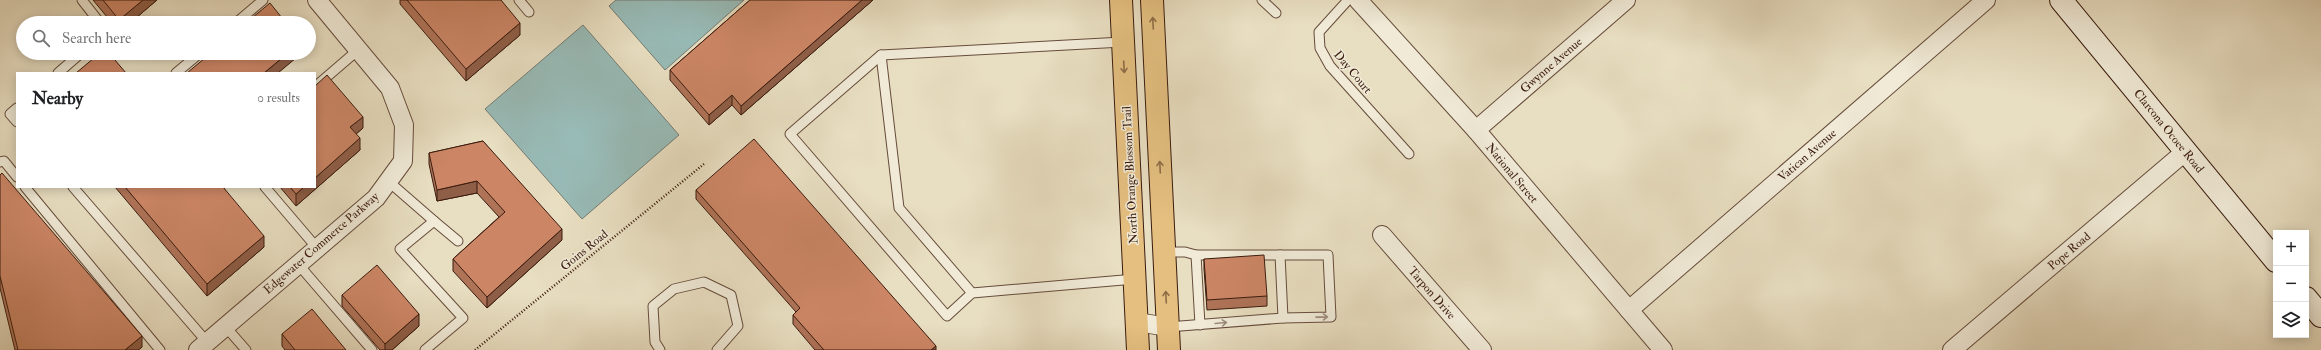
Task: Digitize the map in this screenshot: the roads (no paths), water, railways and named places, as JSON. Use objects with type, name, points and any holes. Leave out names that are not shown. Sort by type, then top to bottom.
[{"type":"main road","name":"North Orange Blossom Trail","points":[[1121,0],[1138,350]]},
{"type":"main road","points":[[1152,0],[1169,350]]},
{"type":"main road","name":"Clarcona Ocoee Road","points":[[2061,0],[2273,257]]},
{"type":"main road","points":[[2309,302],[2321,316]]},
{"type":"street","name":"National Street","points":[[1358,0],[1476,130],[1663,350]]},
{"type":"street","name":"Gwynne Avenue","points":[[1476,130],[1626,0]]},
{"type":"street","name":"Vatican Avenue","points":[[1629,310],[1986,0]]},
{"type":"street","name":"Edgewater Commerce Parkway","points":[[203,346],[376,198],[403,160],[404,125],[390,88],[358,50],[321,1]]},
{"type":"street","name":"Pope Road","points":[[1952,350],[2186,151]]},
{"type":"street","name":"Tarpon Drive","points":[[1382,235],[1482,350]]},
{"type":"street","points":[[1137,322],[1168,327]]},
{"type":"lane","points":[[82,0],[95,16]]},
{"type":"lane","points":[[244,16],[263,0]]},
{"type":"lane","points":[[519,0],[529,12]]},
{"type":"lane","points":[[1262,0],[1276,14]]},
{"type":"lane","name":"Day Court","points":[[1348,0],[1319,32],[1320,48],[1330,66],[1409,154]]},
{"type":"lane","points":[[1123,42],[881,55],[790,134],[947,316],[972,293],[1135,279]]},
{"type":"lane","points":[[316,86],[358,50]]},
{"type":"lane","points":[[881,55],[899,208],[972,293]]},
{"type":"lane","points":[[59,72],[73,60]]},
{"type":"lane","points":[[177,72],[192,60]]},
{"type":"lane","points":[[16,109],[10,114],[16,121]]},
{"type":"lane","points":[[0,162],[4,161],[16,176]]},
{"type":"lane","points":[[388,181],[458,241]]},
{"type":"lane","points":[[26,188],[160,350]]},
{"type":"lane","points":[[74,188],[203,346]]},
{"type":"lane","points":[[266,188],[317,248]]},
{"type":"lane","points":[[425,350],[463,318],[400,249],[434,221]]},
{"type":"lane","points":[[1164,252],[1185,252],[1196,255],[1328,254],[1331,317],[1283,318],[1168,327]]},
{"type":"lane","points":[[1196,255],[1200,325]]},
{"type":"lane","points":[[1280,255],[1283,318]]},
{"type":"lane","points":[[298,264],[372,350]]},
{"type":"lane","points":[[660,350],[655,342],[654,306],[674,289],[704,282],[731,295],[738,326],[716,350]]},
{"type":"lane","points":[[226,326],[246,350]]},
{"type":"water","points":[[616,0],[744,0],[665,70],[609,6]]},
{"type":"water","points":[[583,25],[679,135],[582,219],[485,109]]}]
